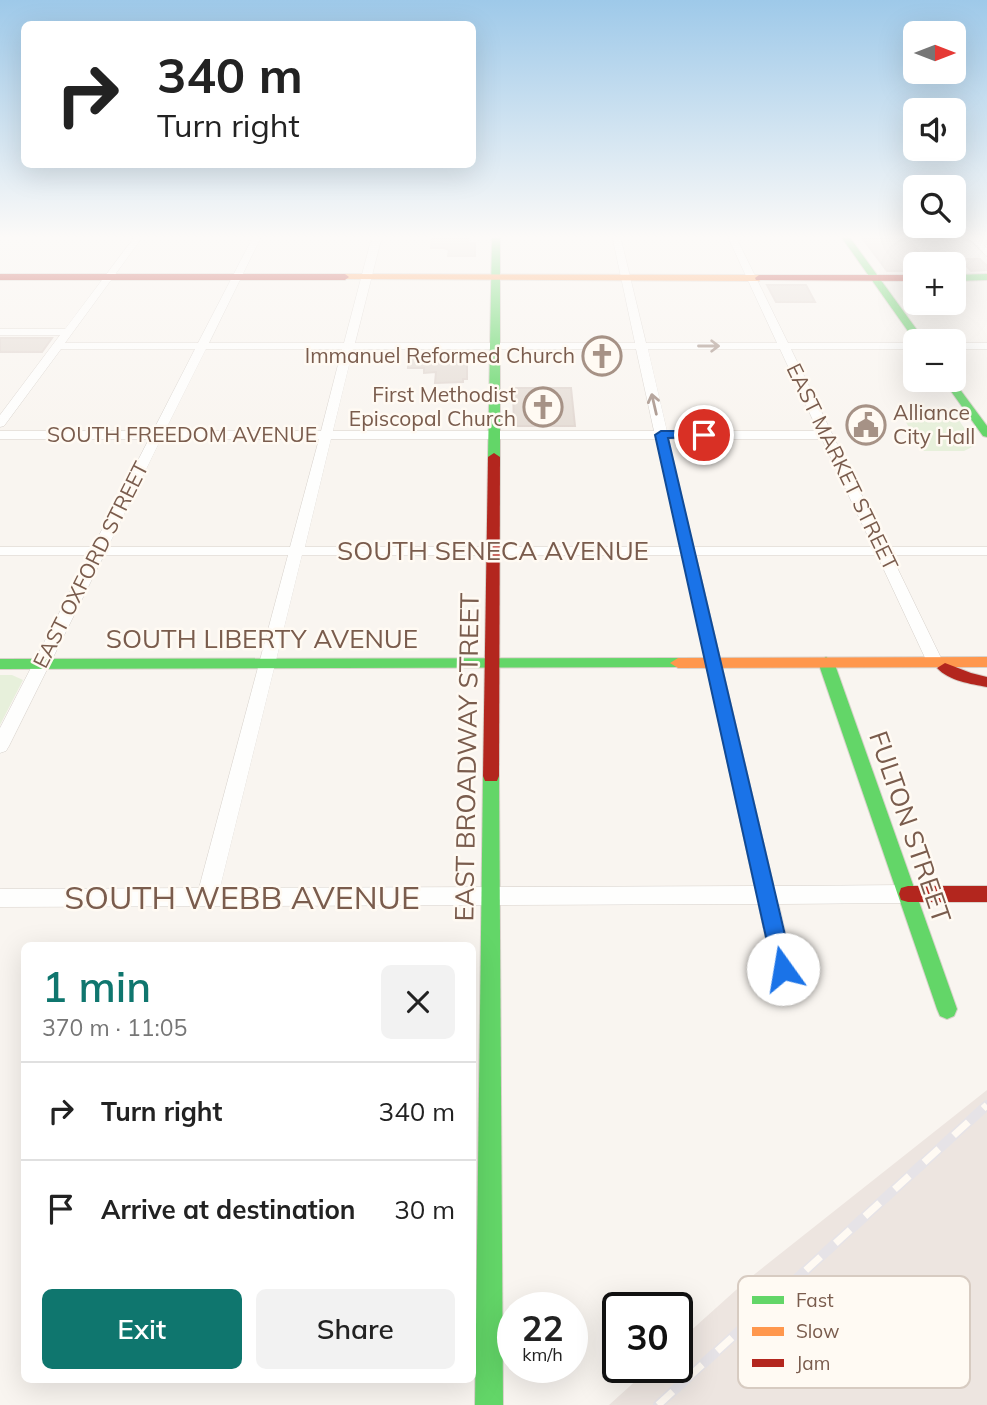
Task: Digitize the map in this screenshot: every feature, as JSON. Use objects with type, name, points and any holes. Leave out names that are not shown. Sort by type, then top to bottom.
[{"type":"street","points":[[0,423],[91,301]]},
{"type":"street","name":"EAST OXFORD STREET","points":[[0,746],[224,301]]},
{"type":"street","points":[[207,898],[359,301]]},
{"type":"street","name":"EAST BROADWAY STREET","points":[[489,1405],[495,301]]},
{"type":"street","points":[[630,301],[783,969]]},
{"type":"street","name":"EAST MARKET STREET","points":[[762,301],[935,662]]},
{"type":"street","points":[[891,301],[911,329]]},
{"type":"street","points":[[0,332],[68,332]]},
{"type":"street","points":[[58,345],[903,346]]},
{"type":"street","points":[[966,346],[987,346]]},
{"type":"street","points":[[957,392],[987,434]]},
{"type":"street","name":"SOUTH FREEDOM AVENUE","points":[[0,435],[826,435]]},
{"type":"street","name":"SOUTH SENECA AVENUE","points":[[0,551],[987,551]]},
{"type":"street","name":"FULTON STREET","points":[[826,662],[947,1009]]},
{"type":"street","points":[[935,662],[959,675],[987,682]]},
{"type":"street","name":"SOUTH LIBERTY AVENUE","points":[[0,664],[987,662]]},
{"type":"street","name":"SOUTH WEBB AVENUE","points":[[0,898],[987,894]]},
{"type":"shaded area","points":[[987,1090],[987,1405],[609,1405],[633,1383],[693,1383],[693,1329],[738,1288],[738,1388],[970,1388],[970,1276],[752,1276]]},
{"type":"green space","points":[[904,419],[958,419],[976,445],[964,451],[923,451]]},
{"type":"green space","points":[[0,675],[12,675],[23,680],[0,725]]},
{"type":"building","points":[[775,301],[815,302],[776,302]]},
{"type":"building","points":[[0,338],[52,338],[42,352],[0,352]]},
{"type":"building","points":[[467,352],[467,379],[463,379],[463,382],[435,383],[436,372],[424,373],[424,368],[408,368],[409,356],[415,356],[415,353]]},
{"type":"building","name":"First Methodist Episcopal Church","points":[[513,388],[571,388],[575,426],[514,426]]},
{"type":"railway","points":[[799,1276],[987,1105]]},
{"type":"railway","points":[[658,1405],[738,1332]]},
{"type":"traffic: fast","points":[[494,457],[495,301]]},
{"type":"traffic: fast","points":[[891,301],[911,329]]},
{"type":"traffic: fast","points":[[957,392],[987,434]]},
{"type":"traffic: fast","points":[[826,662],[947,1009]]},
{"type":"traffic: fast","points":[[0,664],[678,663]]},
{"type":"traffic: fast","points":[[489,1405],[491,776]]},
{"type":"traffic: slow","points":[[678,663],[987,662]]},
{"type":"traffic: jam","points":[[491,776],[494,457]]},
{"type":"traffic: jam","points":[[945,668],[967,678],[987,682]]},
{"type":"traffic: jam","points":[[908,894],[987,894]]},
{"type":"place","name":"Immanuel Reformed Church","points":[[602,356]]},
{"type":"place","name":"First Methodist Episcopal Church","points":[[543,407]]},
{"type":"place","name":"Alliance City Hall","points":[[866,425]]},
{"type":"route","points":[[704,435],[661,435],[783,969]]}]
